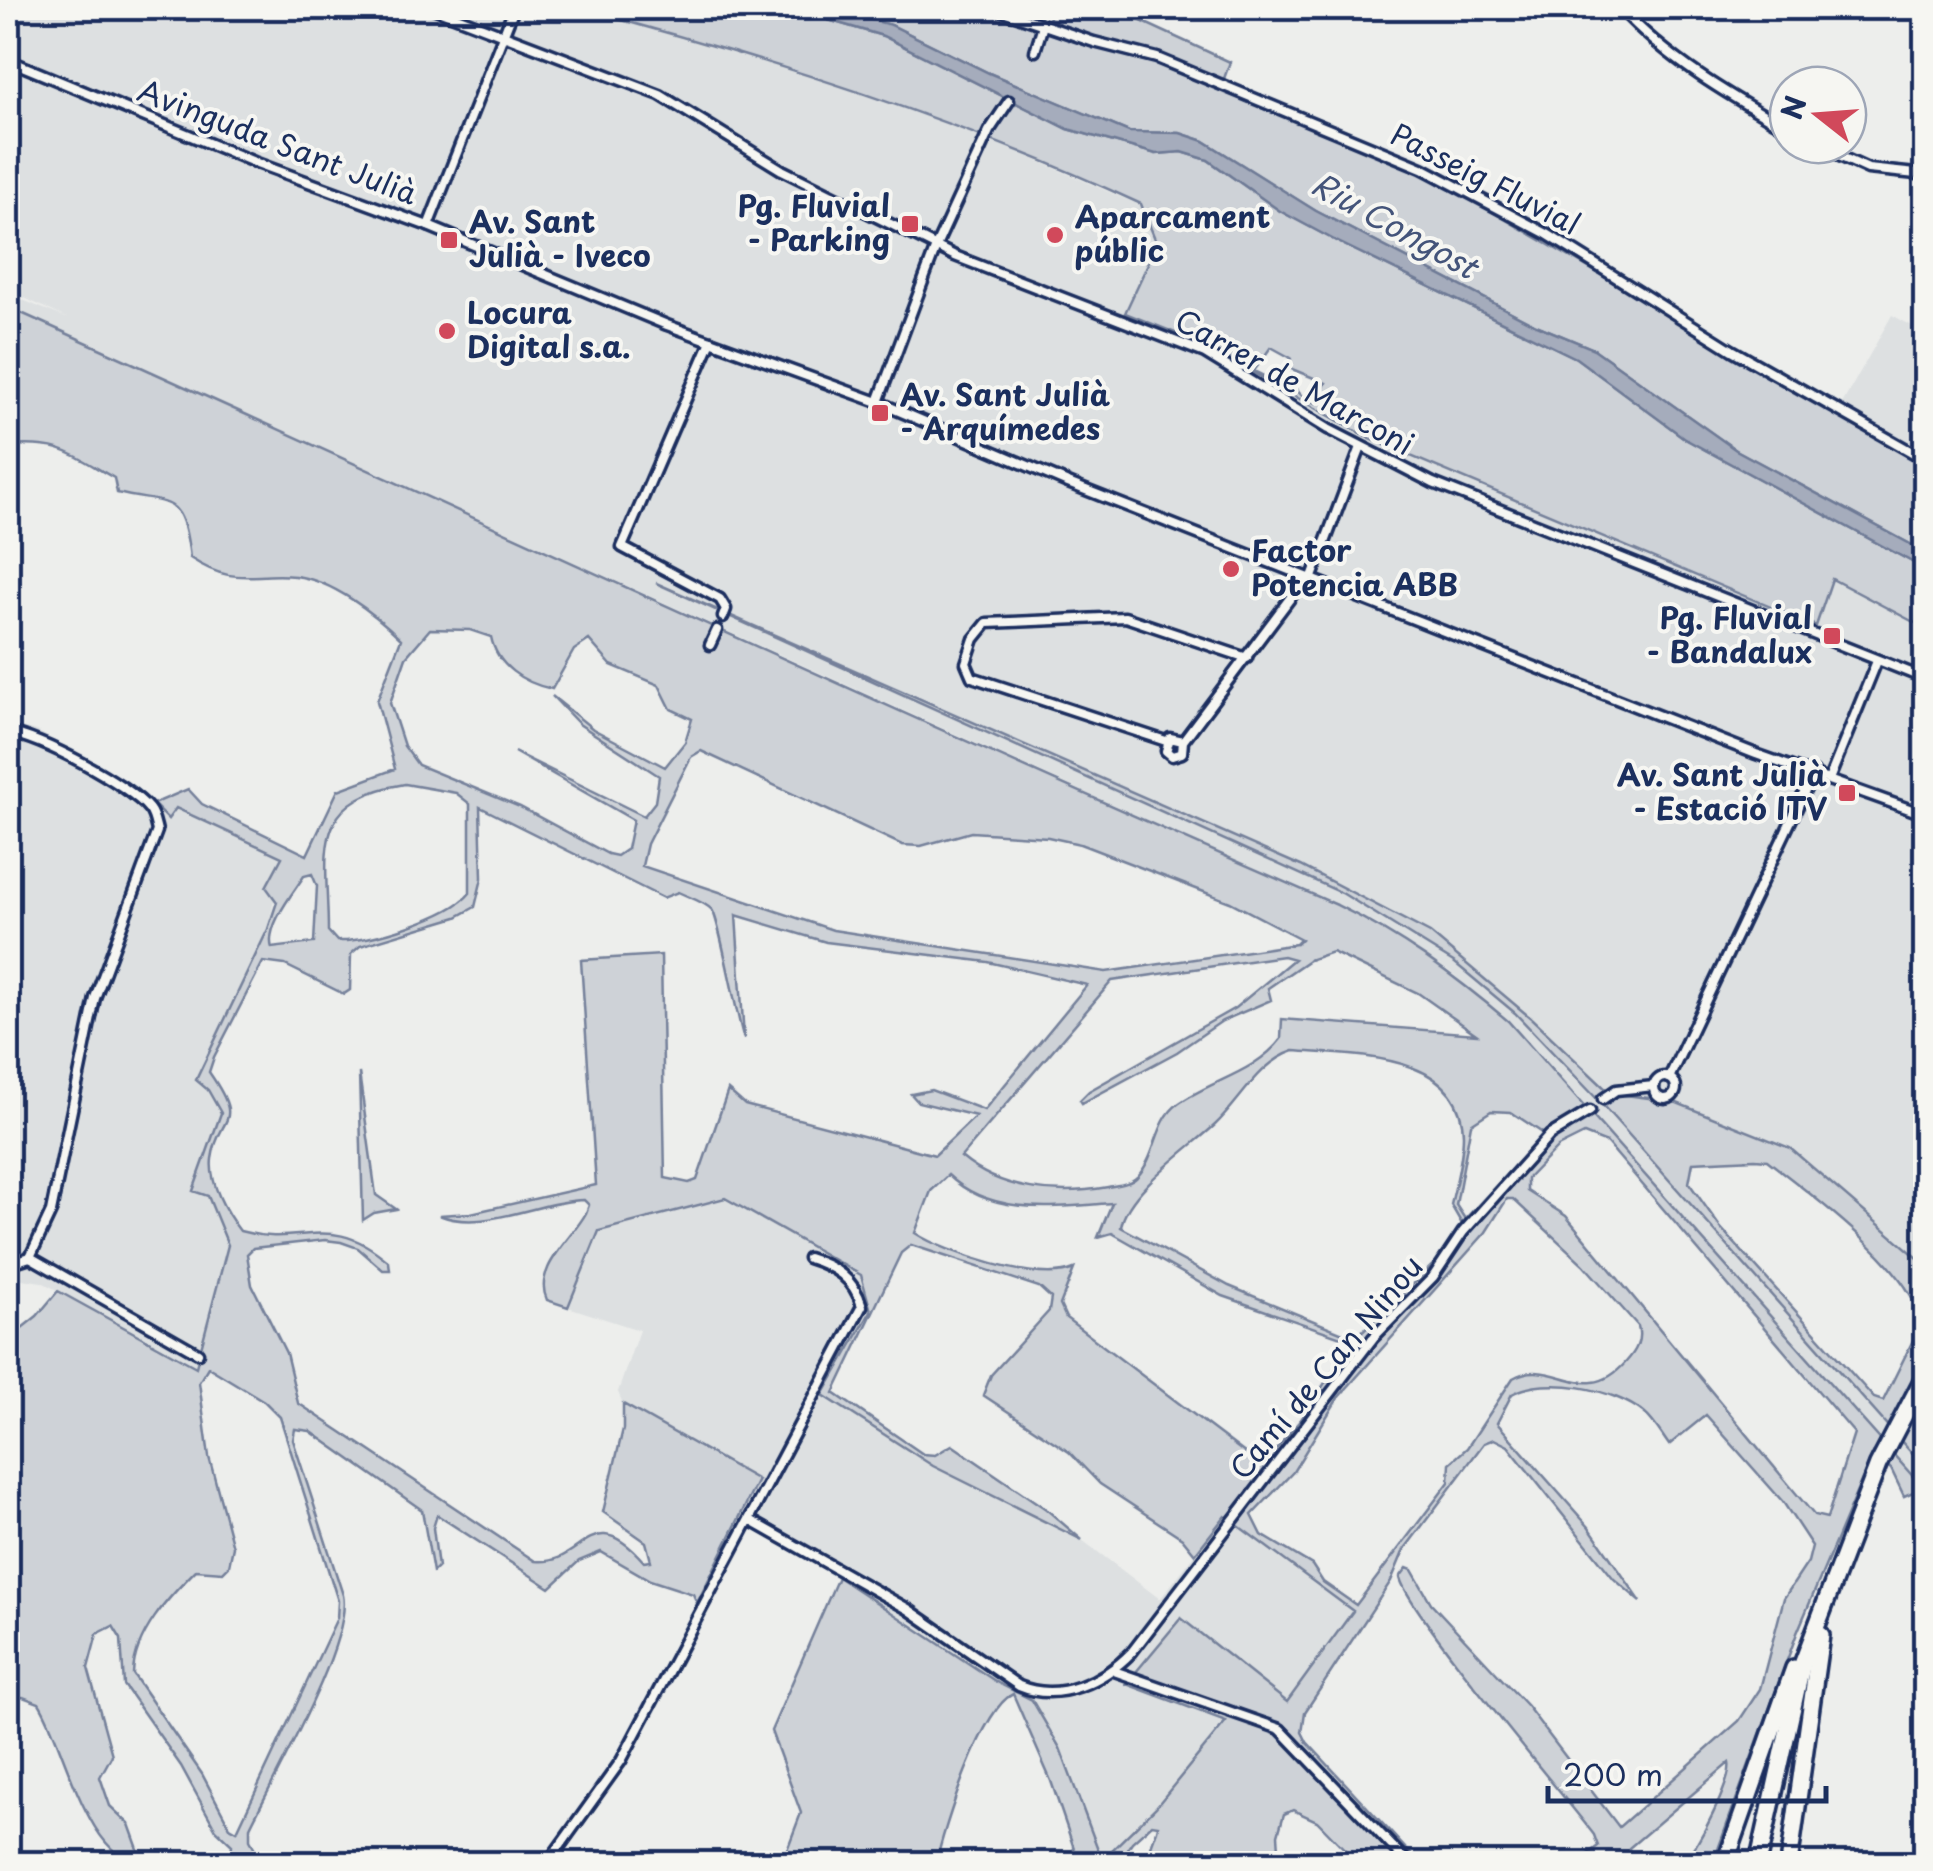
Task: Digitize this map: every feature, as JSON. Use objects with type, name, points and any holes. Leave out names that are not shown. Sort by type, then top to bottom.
[{"type":"highway","points":[[1725,1864],[1807,1630],[1878,1465],[1926,1373]]},
{"type":"highway","points":[[1758,1864],[1803,1662],[1838,1563]]},
{"type":"highway","points":[[1789,1864],[1818,1650],[1838,1563]]},
{"type":"street","name":"Carrer de Marconi","points":[[432,8],[506,32],[660,94],[782,170],[937,244],[1205,353],[1361,448],[1473,500],[1926,679]]},
{"type":"street","points":[[428,226],[514,8]]},
{"type":"street","name":"Passeig Fluvial","points":[[994,8],[1157,58],[1422,168],[1547,234],[1732,350],[1926,460]]},
{"type":"street","points":[[1620,8],[1643,32],[1707,83],[1768,118]]},
{"type":"street","points":[[1035,51],[1043,25]]},
{"type":"street","name":"Avinguda Sant Julià","points":[[8,60],[254,162],[878,402],[1068,483],[1756,754],[1926,815]]},
{"type":"street","points":[[878,402],[937,244],[1008,101]]},
{"type":"street","points":[[1859,165],[1926,175]]},
{"type":"street","points":[[712,341],[622,547],[720,600],[726,610],[723,617]]},
{"type":"street","points":[[1166,742],[1166,751],[1175,756],[1183,750],[1183,741],[1303,582],[1312,577],[1361,448]]},
{"type":"street","points":[[1166,742],[972,677],[966,663],[974,638],[987,624],[1125,617],[1246,658]]},
{"type":"street","points":[[710,644],[716,630]]},
{"type":"street","points":[[1830,778],[1877,660]]},
{"type":"street","points":[[8,732],[45,742],[133,796],[151,811],[157,831],[95,998],[50,1212],[30,1256],[8,1264]]},
{"type":"street","points":[[1166,742],[1173,737],[1183,741]]},
{"type":"street","points":[[1669,1078],[1814,772]]},
{"type":"street","points":[[1603,1099],[1616,1090],[1654,1086],[1660,1078],[1669,1078],[1676,1086],[1670,1098],[1657,1096],[1654,1086]]},
{"type":"street","name":"Camí de Can Ninou","points":[[1114,1671],[1373,1338],[1433,1277],[1463,1232],[1550,1135],[1590,1111]]},
{"type":"street","points":[[30,1256],[198,1354]]},
{"type":"street","points":[[546,1864],[620,1761],[862,1306],[856,1287],[830,1264],[808,1258]]},
{"type":"street","points":[[750,1520],[908,1608],[1025,1688],[1082,1686],[1114,1671],[1280,1729],[1409,1864]]},
{"type":"shaded area","points":[[8,8],[577,8],[804,74],[976,134],[1215,238],[1268,342],[1249,371],[1370,439],[1815,626],[1832,578],[1925,628],[1925,1264],[1790,1148],[1610,1093],[1532,1019],[1430,933],[1301,866],[656,584],[1342,893],[1455,963],[1515,1013],[1598,1100],[1880,1415],[1925,1468],[1925,1490],[1508,1021],[1449,971],[1377,924],[8,307],[8,294],[66,318],[8,290]]},
{"type":"shaded area","points":[[577,8],[787,8],[883,36],[1068,129],[1156,154],[1182,152],[1208,160],[1280,211],[1576,358],[1687,440],[1925,569],[1925,628],[1832,579],[1816,626],[1370,439],[1203,344],[1125,313],[1157,244],[1141,204],[934,119],[792,70]],"holes":[[[1271,347],[1291,358],[1287,367],[1326,383],[1316,403],[1304,398],[1283,375],[1278,383],[1254,371]]]},
{"type":"shaded area","points":[[825,8],[986,8],[1045,31],[1053,8],[1113,8],[1230,62],[1221,87],[1439,181],[1925,463],[1925,552],[1736,450],[1594,349],[1536,325],[1316,211],[1204,141],[1180,133],[1129,132],[989,73],[891,25]]},
{"type":"shaded area","points":[[8,307],[1337,905],[1405,943],[1488,1004],[1508,1021],[1925,1490],[1925,1505],[1913,1492],[1904,1496],[1891,1469],[1873,1453],[1797,1633],[1713,1863],[1683,1863],[1713,1814],[1729,1763],[1629,1848],[1632,1863],[1576,1863],[1598,1846],[1594,1835],[1455,1661],[1408,1595],[1400,1577],[1407,1568],[1412,1570],[1431,1603],[1527,1706],[1619,1827],[1739,1721],[1760,1689],[1784,1598],[1808,1562],[1812,1546],[1783,1502],[1706,1415],[1669,1445],[1651,1420],[1631,1405],[1598,1391],[1561,1385],[1526,1388],[1512,1394],[1497,1423],[1589,1527],[1641,1602],[1614,1579],[1508,1446],[1494,1439],[1484,1443],[1404,1550],[1391,1581],[1305,1712],[1302,1732],[1307,1742],[1419,1863],[1358,1863],[1317,1821],[1293,1810],[1284,1814],[1278,1835],[1280,1863],[1145,1863],[1158,1825],[1152,1824],[1132,1842],[1118,1863],[1079,1863],[1051,1781],[1013,1694],[1001,1704],[977,1745],[955,1798],[936,1863],[782,1863],[801,1813],[771,1731],[838,1577],[998,1683],[1032,1700],[1060,1748],[1102,1860],[1156,1807],[1226,1721],[1126,1684],[1181,1618],[1287,1702],[1353,1611],[1225,1516],[1195,1554],[1182,1538],[1100,1484],[1069,1452],[983,1395],[991,1375],[1049,1311],[1051,1298],[1039,1287],[911,1245],[901,1253],[834,1393],[923,1454],[935,1455],[952,1445],[1046,1509],[1082,1540],[933,1466],[823,1395],[871,1311],[861,1275],[725,1198],[599,1231],[568,1307],[547,1300],[545,1277],[556,1254],[586,1213],[589,1205],[584,1200],[474,1220],[439,1215],[471,1213],[596,1185],[581,960],[661,955],[665,1178],[689,1183],[697,1180],[728,1090],[745,1105],[935,1155],[976,1116],[918,1102],[911,1094],[931,1090],[984,1110],[1087,985],[988,962],[826,942],[736,915],[744,1039],[719,930],[709,907],[678,892],[663,898],[480,807],[482,878],[475,907],[457,917],[360,946],[351,954],[350,990],[344,994],[285,965],[263,962],[209,1072],[228,1112],[215,1145],[213,1178],[224,1207],[240,1231],[282,1236],[332,1234],[368,1246],[389,1262],[390,1270],[383,1270],[358,1248],[325,1240],[253,1248],[247,1254],[252,1285],[286,1353],[298,1403],[535,1561],[565,1555],[598,1536],[611,1536],[644,1562],[651,1561],[646,1542],[603,1512],[623,1429],[623,1404],[758,1480],[697,1603],[693,1594],[650,1580],[601,1552],[579,1561],[550,1588],[437,1515],[433,1528],[438,1567],[433,1572],[422,1510],[310,1431],[295,1429],[293,1440],[343,1595],[343,1616],[324,1676],[250,1827],[250,1840],[263,1863],[222,1863],[231,1854],[232,1845],[216,1830],[181,1766],[124,1685],[121,1639],[113,1626],[97,1634],[88,1668],[112,1755],[100,1777],[110,1806],[129,1824],[143,1863],[123,1858],[92,1822],[39,1703],[23,1697],[8,1699],[8,1683],[19,1673],[8,1639],[8,1339],[37,1316],[58,1291],[196,1367],[228,1245],[208,1196],[193,1191],[221,1113],[208,1090],[196,1080],[268,929],[277,902],[266,887],[282,857],[176,808],[168,819],[153,804],[188,789],[202,804],[307,855],[338,790],[395,769],[377,701],[401,639],[366,609],[324,584],[295,576],[231,575],[205,567],[190,558],[183,521],[171,505],[117,493],[114,478],[64,451],[8,446]],"holes":[[[430,629],[470,630],[491,637],[499,657],[513,672],[552,689],[574,650],[589,640],[611,665],[659,685],[671,709],[692,719],[685,742],[665,767],[593,729],[552,696],[579,724],[659,776],[655,802],[644,816],[514,752],[633,820],[627,849],[617,856],[520,807],[418,765],[404,746],[390,703],[406,657]],[[701,751],[902,845],[921,846],[971,832],[1048,837],[1080,844],[1230,902],[1301,939],[1296,944],[1106,972],[833,930],[642,866],[647,844],[691,757]],[[405,784],[456,793],[470,804],[470,893],[445,911],[408,927],[368,938],[337,941],[328,931],[327,855],[338,817],[352,803]],[[312,874],[317,886],[314,943],[272,948],[276,920],[304,876]],[[1332,952],[1418,993],[1476,1034],[1282,1019],[1281,1039],[1270,1051],[1170,1111],[1144,1169],[1124,1184],[1070,1191],[1031,1188],[994,1177],[961,1157],[1112,981],[1283,956],[1294,959],[1235,1008],[1089,1091],[1080,1100],[1082,1103],[1177,1052],[1222,1021],[1271,1000],[1268,988],[1309,960]],[[1294,1051],[1401,1064],[1425,1073],[1445,1088],[1458,1108],[1463,1144],[1451,1205],[1462,1224],[1437,1261],[1355,1338],[1229,1286],[1121,1227],[1126,1213],[1147,1185],[1215,1125],[1270,1064]],[[1491,1111],[1511,1112],[1544,1134],[1465,1219],[1456,1205],[1471,1124]],[[1584,1134],[1607,1143],[1854,1433],[1827,1518],[1814,1515],[1566,1216],[1527,1191],[1527,1179],[1558,1147]],[[948,1175],[984,1198],[1004,1203],[1047,1207],[1112,1203],[1098,1237],[1112,1233],[1223,1296],[1344,1338],[1349,1346],[1302,1418],[1262,1466],[1066,1318],[1060,1305],[1074,1269],[1059,1273],[1017,1269],[915,1233],[931,1191]],[[1507,1199],[1513,1199],[1583,1264],[1638,1326],[1635,1349],[1611,1376],[1596,1382],[1542,1373],[1513,1378],[1467,1448],[1450,1463],[1449,1482],[1356,1605],[1323,1582],[1312,1565],[1262,1535],[1252,1515],[1293,1472],[1338,1398],[1486,1232]],[[208,1367],[264,1401],[280,1417],[338,1601],[337,1618],[237,1831],[230,1827],[202,1774],[133,1674],[146,1631],[175,1592],[196,1570],[223,1572],[229,1566],[233,1547],[209,1457],[199,1382]]]},
{"type":"shaded area","points":[[1892,315],[1925,333],[1925,463],[1837,413]]},
{"type":"shaded area","points":[[656,583],[1301,866],[1430,933],[1532,1019],[1610,1093],[1672,1101],[1790,1148],[1925,1264],[1925,1468],[1598,1100],[1515,1013],[1455,963],[1342,893]],"holes":[[[1767,1160],[1859,1235],[1902,1282],[1916,1305],[1920,1326],[1883,1401],[1874,1398],[1720,1227],[1689,1183],[1693,1162]]]},
{"type":"shaded area","points":[[8,724],[37,731],[69,749],[168,818],[175,808],[283,857],[268,929],[196,1079],[208,1090],[221,1113],[193,1190],[208,1196],[228,1245],[197,1367],[42,1282],[8,1277]]},
{"type":"shaded area","points":[[359,1073],[376,1195],[396,1209],[374,1213],[363,1220]]},
{"type":"shaded area","points":[[725,1198],[861,1275],[871,1310],[824,1395],[933,1466],[1082,1540],[1160,1599],[1225,1516],[1354,1611],[1287,1702],[1181,1618],[1226,1720],[1156,1807],[1102,1861],[1060,1748],[1032,1700],[998,1683],[838,1577],[753,1530],[735,1529],[758,1480],[623,1404],[618,1392],[639,1330],[568,1307],[599,1231]]},
{"type":"water","points":[[787,8],[825,8],[891,25],[989,73],[1129,132],[1180,133],[1204,141],[1316,211],[1536,325],[1594,349],[1736,450],[1925,552],[1925,569],[1687,440],[1576,358],[1280,211],[1208,160],[1182,152],[1156,154],[1068,129],[883,36]]},
{"type":"place","name":"Pg. Fluvial - Parking","points":[[910,224]]},
{"type":"place","name":"Aparcament públic","points":[[1055,235]]},
{"type":"place","name":"Av. Sant Julià - Iveco","points":[[449,240]]},
{"type":"place","name":"Locura Digital s.a.","points":[[447,331]]},
{"type":"place","name":"Av. Sant Julià - Arquímedes","points":[[880,413]]},
{"type":"place","name":"Factor Potencia ABB","points":[[1231,569]]},
{"type":"place","name":"Pg. Fluvial - Bandalux","points":[[1832,636]]},
{"type":"place","name":"Av. Sant Julià - Estació ITV","points":[[1847,793]]},
{"type":"water label","name":"Riu Congost","points":[[1394,226]]}]
